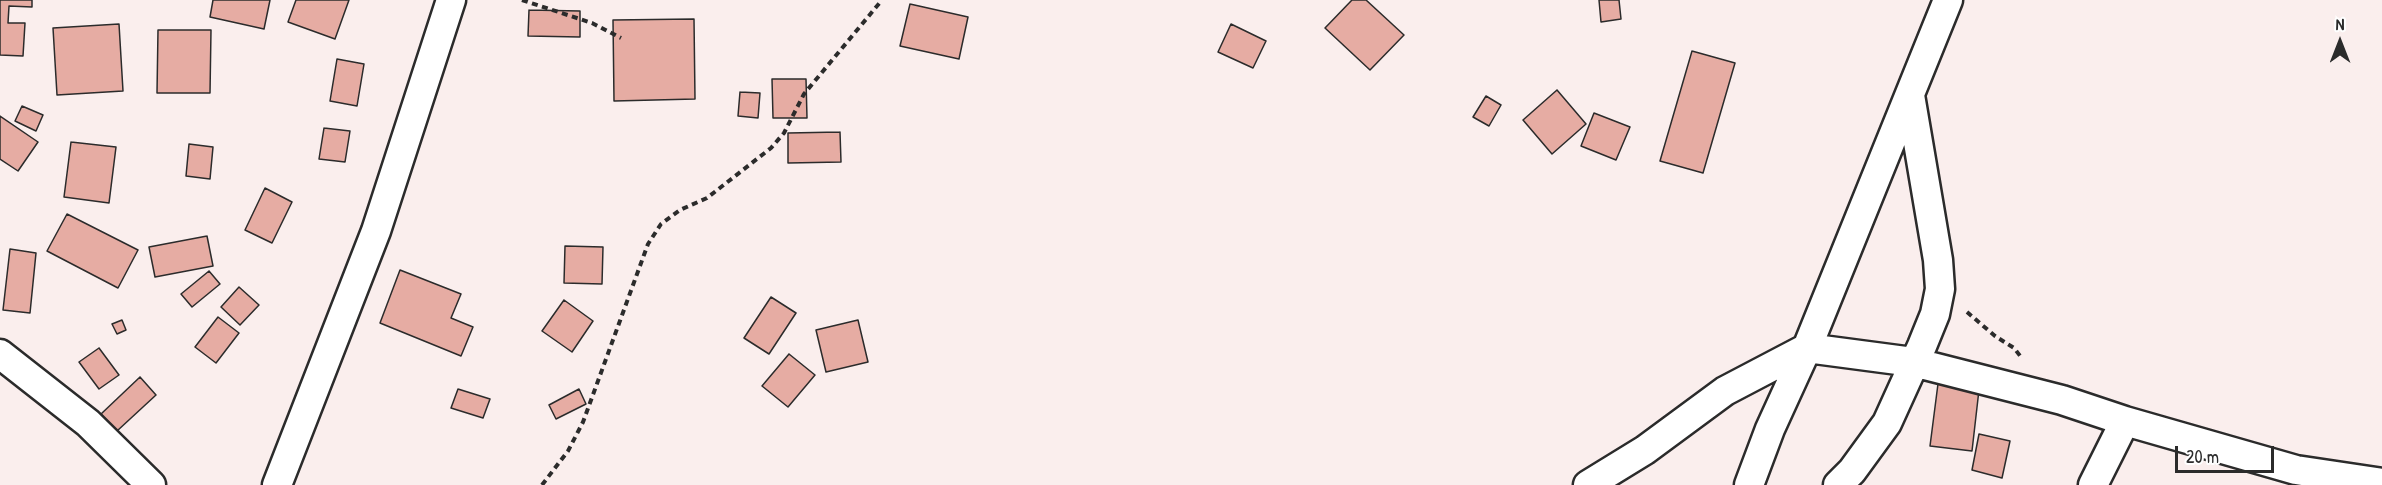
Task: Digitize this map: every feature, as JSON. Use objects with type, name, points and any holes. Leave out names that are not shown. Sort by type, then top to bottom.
[{"type":"street","points":[[277,485],[376,231],[451,0]]},
{"type":"street","points":[[1749,485],[1770,429],[1807,348],[1948,0]]},
{"type":"street","points":[[1838,485],[1852,471],[1887,423],[1935,314],[1940,289],[1938,260],[1910,95]]},
{"type":"street","points":[[1588,485],[1645,450],[1725,391],[1807,348],[1914,362],[2051,397],[2125,421],[2296,470],[2382,483]]},
{"type":"street","points":[[0,354],[88,423],[151,485]]},
{"type":"street","points":[[2093,485],[2125,421]]},
{"type":"path","points":[[522,0],[592,23],[621,38]]},
{"type":"path","points":[[542,485],[568,451],[583,422],[648,244],[662,224],[680,210],[707,198],[771,148],[784,133],[804,94],[882,0]]},
{"type":"path","points":[[1961,304],[1973,318],[2014,348],[2025,361]]},
{"type":"building","points":[[0,0],[32,0],[32,7],[9,6],[8,23],[25,23],[23,56],[0,55]]},
{"type":"building","points":[[213,0],[270,0],[264,29],[210,17]]},
{"type":"building","points":[[296,0],[349,0],[335,39],[288,22]]},
{"type":"building","points":[[1352,0],[1366,0],[1404,35],[1370,70],[1325,28]]},
{"type":"building","points":[[1599,0],[1619,0],[1621,19],[1601,22]]},
{"type":"building","points":[[910,4],[968,17],[959,59],[900,46]]},
{"type":"building","points":[[529,10],[580,11],[580,37],[528,36]]},
{"type":"building","points":[[694,19],[695,99],[614,101],[613,20]]},
{"type":"building","points":[[119,24],[123,91],[57,95],[53,28]]},
{"type":"building","points":[[1231,24],[1266,41],[1253,68],[1218,52]]},
{"type":"building","points":[[158,30],[211,30],[210,93],[157,93]]},
{"type":"building","points":[[1692,51],[1735,63],[1703,173],[1660,161]]},
{"type":"building","points":[[337,59],[364,64],[357,106],[330,101]]},
{"type":"building","points":[[772,79],[806,79],[807,118],[773,118]]},
{"type":"building","points":[[1557,90],[1586,124],[1552,154],[1523,120]]},
{"type":"building","points":[[740,92],[760,93],[758,118],[738,116]]},
{"type":"building","points":[[1486,96],[1501,105],[1489,126],[1473,117]]},
{"type":"building","points":[[22,106],[43,115],[36,131],[15,121]]},
{"type":"building","points":[[1594,113],[1630,127],[1616,160],[1581,146]]},
{"type":"building","points":[[0,116],[38,142],[18,171],[0,159]]},
{"type":"building","points":[[324,128],[350,131],[345,162],[319,159]]},
{"type":"building","points":[[840,132],[841,162],[788,163],[788,133]]},
{"type":"building","points":[[71,142],[116,147],[109,203],[64,197]]},
{"type":"building","points":[[189,144],[213,147],[210,179],[186,176]]},
{"type":"building","points":[[265,188],[292,202],[272,243],[245,230]]},
{"type":"building","points":[[67,214],[138,250],[118,288],[47,251]]},
{"type":"building","points":[[207,236],[213,266],[155,277],[149,247]]},
{"type":"building","points":[[565,246],[603,247],[602,284],[564,283]]},
{"type":"building","points":[[10,249],[36,253],[30,313],[3,310]]},
{"type":"building","points":[[400,270],[461,294],[451,318],[473,327],[461,356],[380,323]]},
{"type":"building","points":[[209,271],[220,284],[192,307],[181,294]]},
{"type":"building","points":[[239,287],[259,305],[240,325],[221,307]]},
{"type":"building","points":[[771,297],[796,313],[769,354],[744,338]]},
{"type":"building","points":[[564,300],[593,321],[572,352],[542,331]]},
{"type":"building","points":[[218,317],[239,333],[216,363],[195,347]]},
{"type":"building","points":[[122,320],[126,330],[117,334],[112,324]]},
{"type":"building","points":[[858,320],[868,362],[826,372],[816,330]]},
{"type":"building","points":[[99,348],[119,375],[99,389],[79,362]]},
{"type":"building","points":[[789,354],[815,375],[788,407],[762,386]]},
{"type":"building","points":[[1939,376],[1980,381],[1972,451],[1930,446]]},
{"type":"building","points":[[140,377],[156,395],[117,431],[101,414]]},
{"type":"building","points":[[458,389],[490,399],[483,418],[451,408]]},
{"type":"building","points":[[579,389],[586,404],[556,419],[549,405]]},
{"type":"building","points":[[1979,434],[2010,441],[2002,478],[1972,470]]}]
